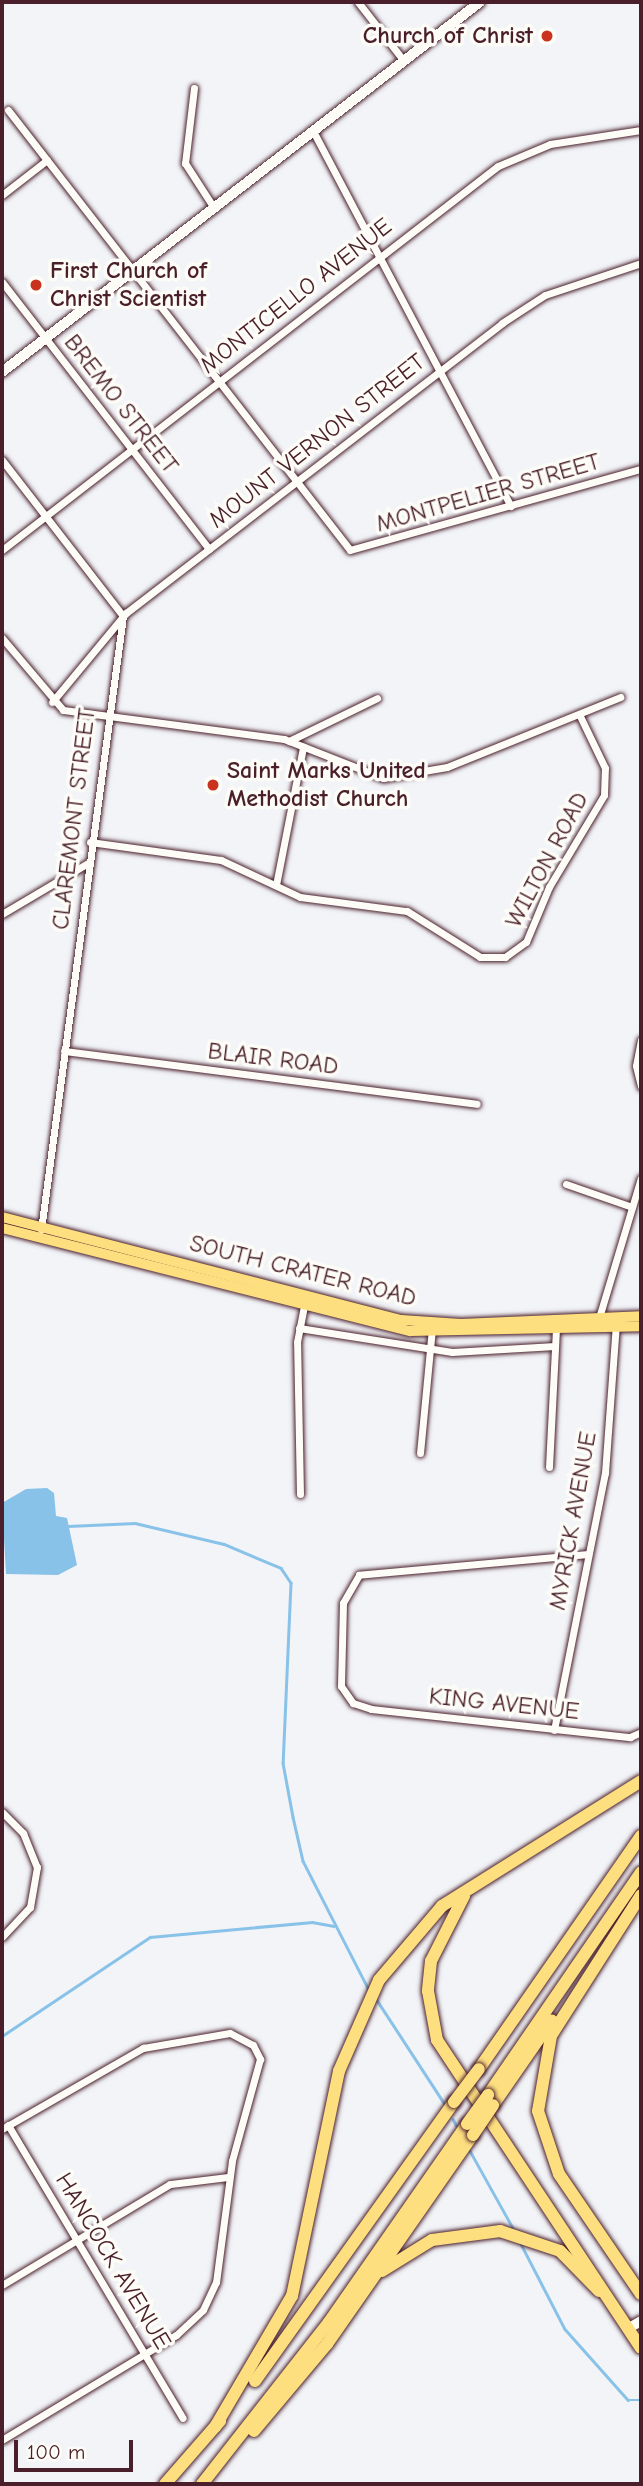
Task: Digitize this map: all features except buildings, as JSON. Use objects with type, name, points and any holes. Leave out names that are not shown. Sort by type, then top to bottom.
[{"type":"highway","points":[[215,2427],[270,2343],[292,2296],[339,2071],[366,2003],[408,1940],[479,1880],[641,1781]]},
{"type":"highway","points":[[165,2484],[215,2427],[301,2320],[641,1836]]},
{"type":"highway","points":[[203,2484],[306,2370],[374,2277],[641,1872]]},
{"type":"highway","points":[[479,1880],[449,1916],[435,1946],[428,1991],[433,2029],[454,2073],[620,2313],[641,2348]]},
{"type":"highway","points":[[490,2100],[574,1993],[641,1895]]},
{"type":"highway","points":[[574,1993],[545,2053],[540,2125],[559,2174],[641,2294]]},
{"type":"highway","points":[[203,2484],[328,2322],[470,2130]]},
{"type":"highway","points":[[374,2277],[432,2240],[500,2231],[559,2250],[620,2313]]},
{"type":"main road","points":[[2,372],[480,2]]},
{"type":"main road","name":"SOUTH CRATER ROAD","points":[[2,1217],[304,1307],[432,1329],[556,1330],[598,1322]]},
{"type":"main road","name":"SOUTH CRATER ROAD","points":[[2,1228],[41,1229],[432,1329],[616,1321],[641,1316]]},
{"type":"main road","name":"SOUTH CRATER ROAD","points":[[616,1321],[641,1326]]},
{"type":"main road","points":[[629,2328],[641,2321]]},
{"type":"street","points":[[358,2],[404,61]]},
{"type":"street","points":[[194,88],[185,163],[214,208]]},
{"type":"street","points":[[9,110],[295,483]]},
{"type":"street","name":"MONTICELLO AVENUE","points":[[2,550],[379,257],[512,158],[550,144],[641,130]]},
{"type":"street","points":[[313,131],[511,506]]},
{"type":"street","points":[[2,195],[47,160]]},
{"type":"street","name":"MOUNT VERNON STREET","points":[[52,702],[123,616],[535,300],[641,263]]},
{"type":"street","name":"BREMO STREET","points":[[2,282],[209,549]]},
{"type":"street","points":[[2,460],[123,616]]},
{"type":"street","name":"MONTPELIER STREET","points":[[295,483],[346,548],[358,551],[641,469]]},
{"type":"street","name":"CLAREMONT STREET","points":[[41,1229],[106,717],[123,616]]},
{"type":"street","points":[[2,638],[52,702],[67,712],[289,741],[369,776],[408,777],[580,716],[620,697]]},
{"type":"street","points":[[289,741],[377,698]]},
{"type":"street","name":"WILTON ROAD","points":[[90,842],[220,860],[312,900],[407,911],[481,957],[513,954],[531,934],[549,887],[604,795],[605,768],[580,716]]},
{"type":"street","points":[[276,885],[303,747]]},
{"type":"street","points":[[2,915],[88,863]]},
{"type":"street","points":[[641,1040],[636,1066],[641,1086]]},
{"type":"street","name":"BLAIR ROAD","points":[[64,1051],[477,1104]]},
{"type":"street","points":[[598,1322],[641,1178]]},
{"type":"street","points":[[566,1184],[632,1207]]},
{"type":"street","points":[[300,1494],[299,1328],[304,1307]]},
{"type":"street","name":"MYRICK AVENUE","points":[[554,1730],[607,1457],[616,1321]]},
{"type":"street","points":[[299,1328],[430,1350],[555,1346]]},
{"type":"street","points":[[420,1453],[432,1329]]},
{"type":"street","points":[[549,1467],[556,1330]]},
{"type":"street","name":"KING AVENUE","points":[[588,1554],[522,1556],[353,1579],[343,1603],[341,1678],[347,1698],[361,1707],[629,1737],[641,1732]]},
{"type":"street","points":[[2,1812],[23,1833],[36,1862],[34,1893],[23,1918],[2,1937]]},
{"type":"street","points":[[2,2440],[188,2326],[211,2295],[229,2177],[260,2067],[253,2045],[237,2035],[143,2048],[5,2127]]},
{"type":"street","name":"HANCOCK AVENUE","points":[[5,2127],[79,2238],[183,2418]]},
{"type":"street","points":[[2,2285],[179,2180],[229,2177]]},
{"type":"water","points":[[47,1488],[54,1493],[56,1516],[67,1518],[77,1565],[58,1575],[6,1574],[2,1503],[26,1489]]},
{"type":"waterway","points":[[68,1526],[135,1523],[224,1544],[281,1568],[291,1583],[283,1763],[293,1817],[303,1861],[368,1988]]},
{"type":"waterway","points":[[2,2036],[150,1937],[312,1922],[334,1926]]},
{"type":"waterway","points":[[375,1997],[444,2103]]},
{"type":"waterway","points":[[453,2119],[456,2125]]},
{"type":"waterway","points":[[469,2149],[513,2228]]},
{"type":"waterway","points":[[520,2242],[565,2329],[628,2400],[641,2400]]},
{"type":"place","name":"Church of Christ","points":[[547,36]]},
{"type":"place","name":"First Church of Christ Scientist","points":[[36,285]]},
{"type":"place","name":"Saint Marks United Methodist Church","points":[[213,785]]}]
